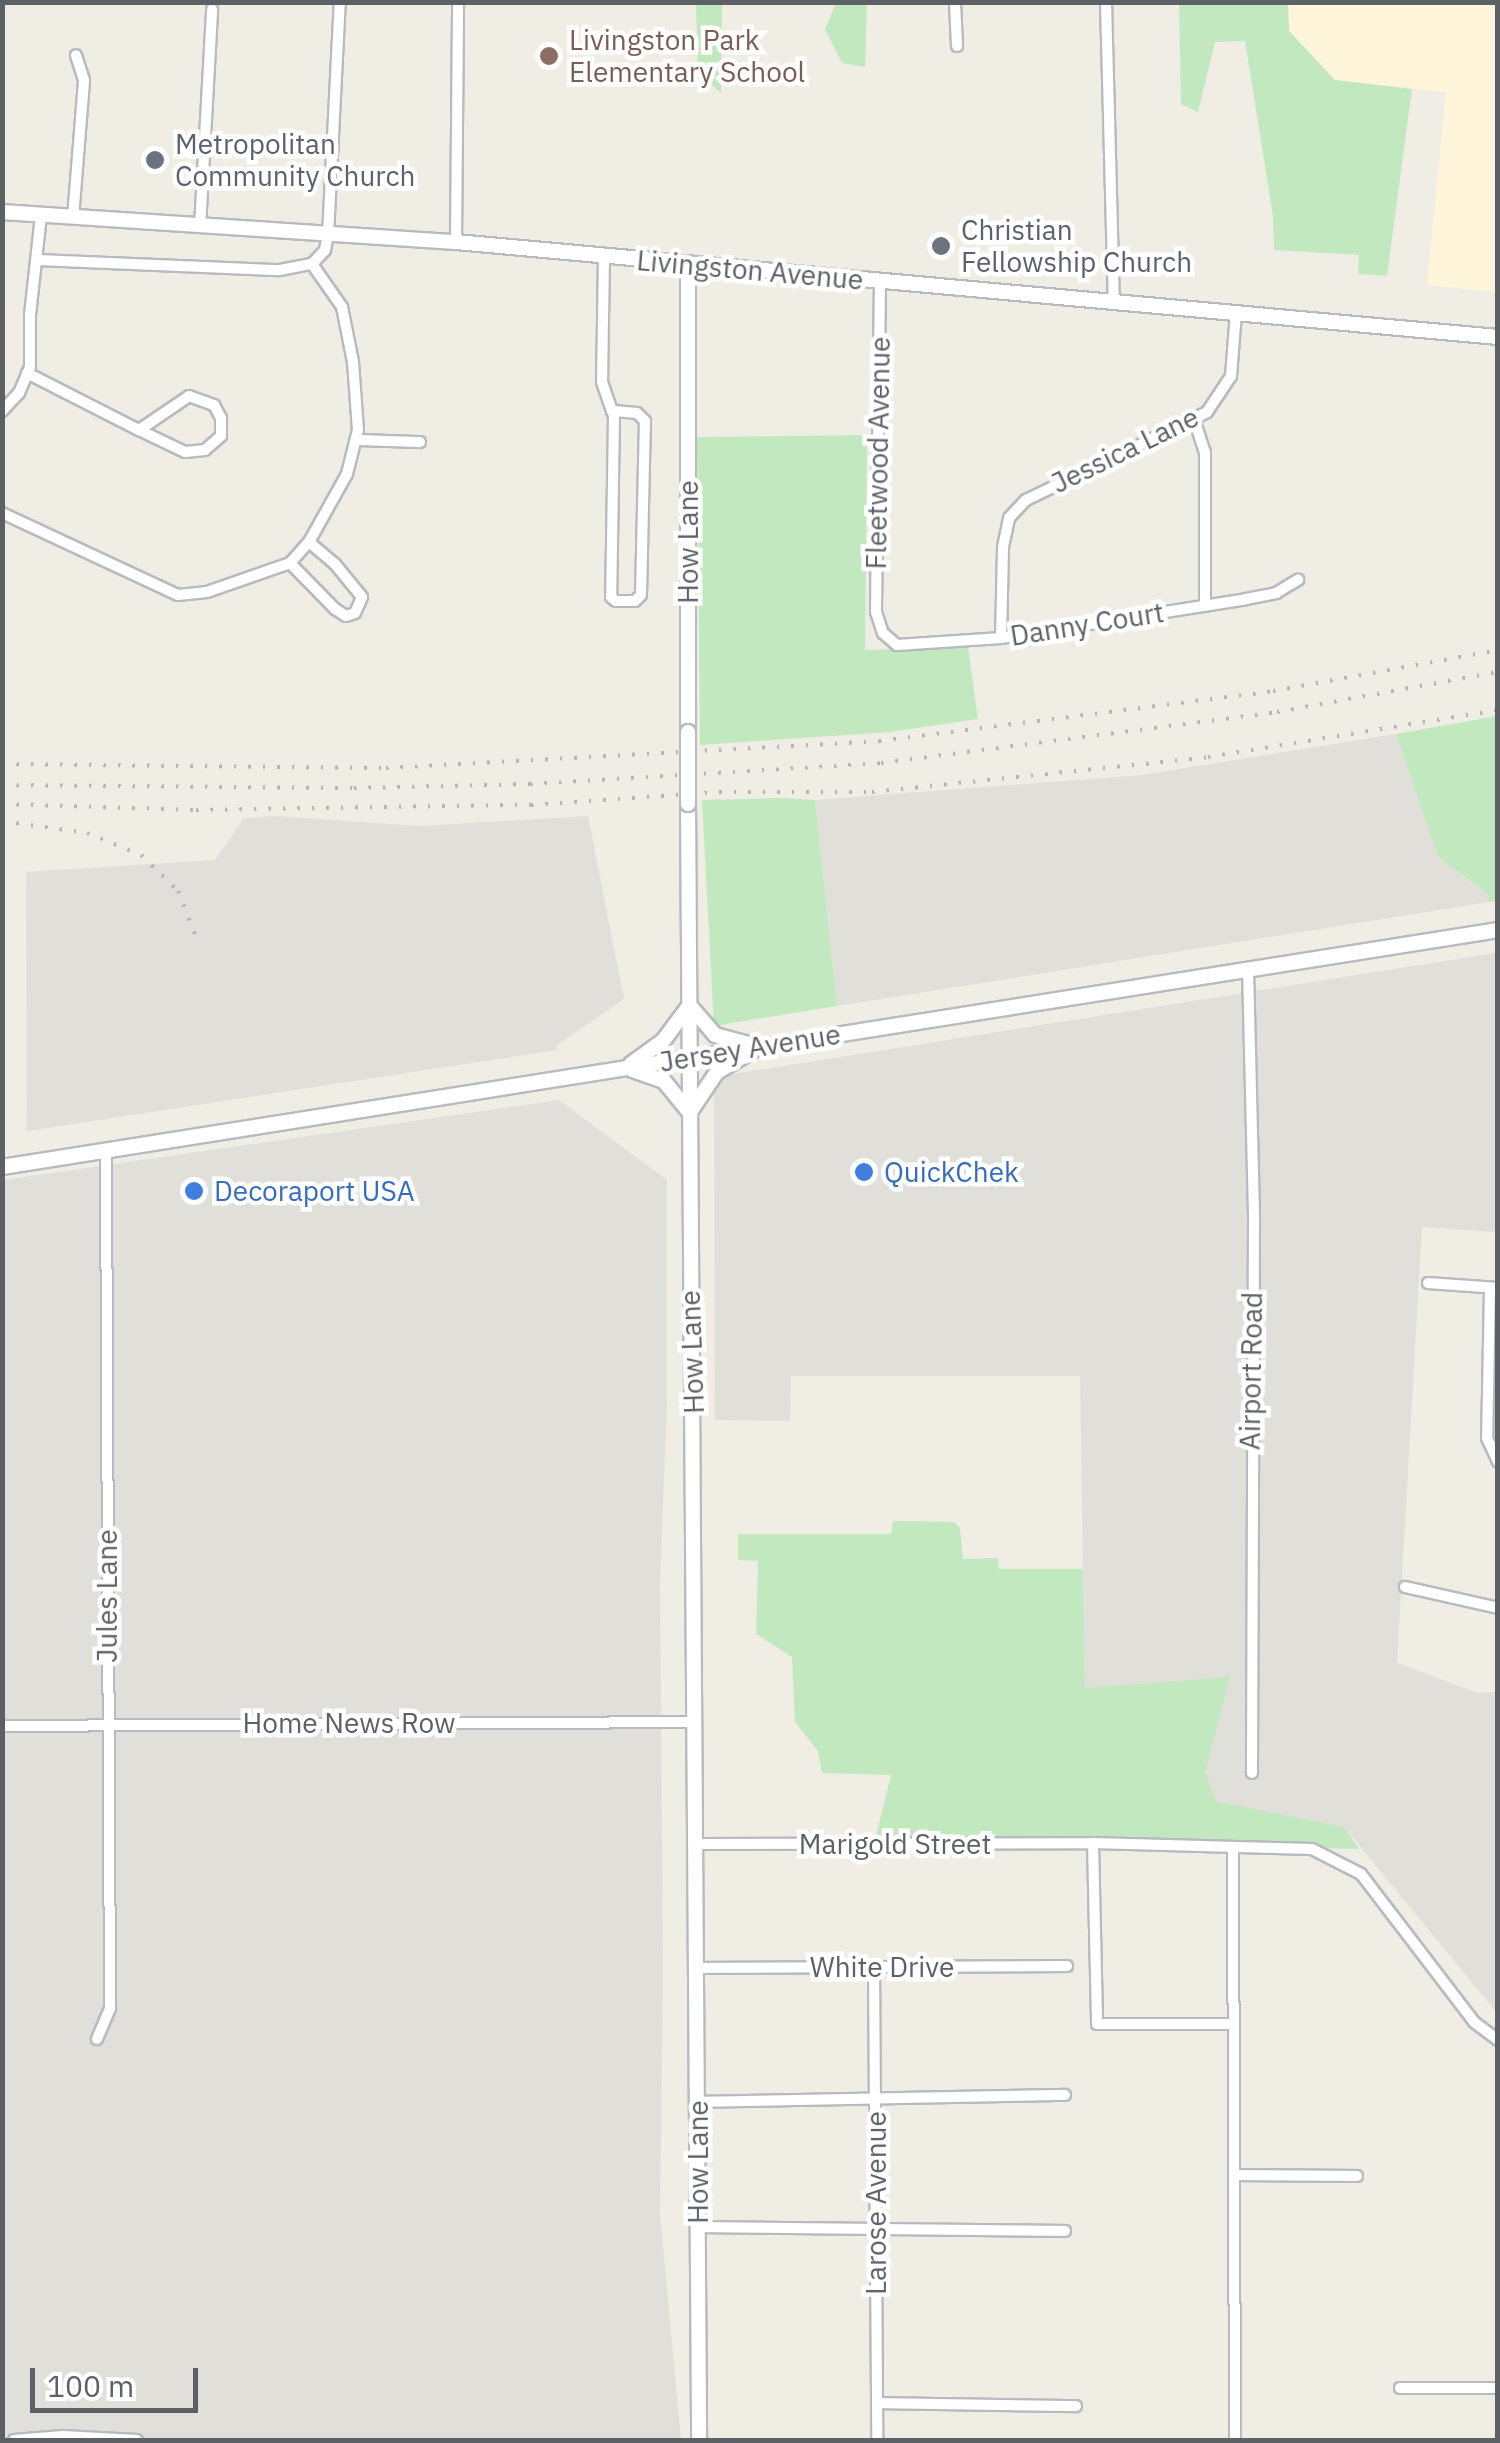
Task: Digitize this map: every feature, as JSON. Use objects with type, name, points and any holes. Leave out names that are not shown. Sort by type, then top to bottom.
[{"type":"main road","name":"Livingston Avenue","points":[[2,212],[456,242],[1498,337]]},
{"type":"main road","name":"How Lane","points":[[688,264],[699,2440]]},
{"type":"main road","name":"Jersey Avenue","points":[[2,1166],[1498,930]]},
{"type":"main road","points":[[626,1068],[659,1046],[690,1006],[715,1035],[759,1046]]},
{"type":"main road","points":[[626,1068],[664,1081],[690,1112],[717,1072],[759,1046]]},
{"type":"street","points":[[38,260],[280,270],[312,264],[325,250],[328,234],[340,2]]},
{"type":"street","points":[[456,242],[458,2]]},
{"type":"street","points":[[955,2],[957,46]]},
{"type":"street","points":[[1106,2],[1114,302]]},
{"type":"street","points":[[200,227],[212,8]]},
{"type":"street","points":[[74,218],[84,80],[76,55]]},
{"type":"street","points":[[2,411],[19,394],[27,372],[40,215]]},
{"type":"street","points":[[604,257],[602,382],[612,411],[611,597],[616,601],[636,601],[641,595],[646,420],[637,412],[612,411]]},
{"type":"street","points":[[2,513],[178,595],[207,592],[290,563],[309,542],[347,474],[356,440],[353,362],[342,306],[312,264]]},
{"type":"street","name":"Fleetwood Avenue","points":[[880,281],[876,612],[880,625]]},
{"type":"street","name":"Jessica Lane","points":[[1002,638],[1003,547],[1009,518],[1026,500],[1207,412],[1231,376],[1236,313]]},
{"type":"street","points":[[27,372],[139,430],[185,452],[205,450],[221,436],[221,418],[214,405],[190,396],[139,430]]},
{"type":"street","points":[[1194,419],[1205,452],[1206,606]]},
{"type":"street","points":[[356,440],[420,442]]},
{"type":"street","points":[[290,563],[335,609],[346,616],[355,613],[362,598],[336,564],[309,542]]},
{"type":"street","name":"Danny Court","points":[[880,625],[897,644],[1002,638],[1276,593],[1298,580]]},
{"type":"street","name":"Airport Road","points":[[1248,969],[1254,1219],[1252,1773]]},
{"type":"street","name":"Jules Lane","points":[[98,2039],[110,2009],[106,1150]]},
{"type":"street","points":[[1428,1283],[1494,1288],[1488,1438],[1498,1462]]},
{"type":"street","points":[[1405,1587],[1498,1608]]},
{"type":"street","name":"Home News Row","points":[[2,1726],[696,1722]]},
{"type":"street","name":"Marigold Street","points":[[696,1844],[1093,1844],[1312,1849],[1361,1874],[1474,2022],[1498,2040]]},
{"type":"street","points":[[1093,1844],[1098,2024],[1234,2024]]},
{"type":"street","points":[[1233,1848],[1235,2440]]},
{"type":"street","name":"Larose Avenue","points":[[874,1966],[877,2440]]},
{"type":"street","name":"White Drive","points":[[697,1968],[1067,1966]]},
{"type":"street","points":[[698,2102],[1065,2096]]},
{"type":"street","points":[[1234,2174],[1357,2176]]},
{"type":"street","points":[[698,2227],[1065,2231]]},
{"type":"street","points":[[1400,2388],[1498,2388]]},
{"type":"street","points":[[877,2404],[1076,2406]]},
{"type":"street","points":[[14,2440],[63,2436],[137,2440]]},
{"type":"shaded area","points":[[1288,3],[1497,5],[1497,292],[1427,285],[1446,92],[1335,80],[1289,31]]},
{"type":"shaded area","points":[[1396,734],[1438,857],[1488,894],[1489,902],[837,1006],[815,800],[1142,775]]},
{"type":"shaded area","points":[[276,816],[419,826],[588,816],[624,999],[556,1046],[557,1050],[27,1131],[26,872],[215,860],[244,818]]},
{"type":"shaded area","points":[[1495,953],[1497,1232],[1422,1227],[1397,1663],[1478,1693],[1497,1692],[1497,2013],[1344,1827],[1216,1801],[1204,1772],[1085,1689],[1080,1376],[791,1376],[790,1421],[715,1420],[714,1077]]},
{"type":"shaded area","points":[[559,1100],[667,1180],[667,1401],[660,1583],[663,1967],[660,2213],[681,2440],[3,2440],[3,1180]]},
{"type":"green space","points":[[696,3],[722,3],[721,93],[698,72]]},
{"type":"green space","points":[[836,3],[867,3],[865,67],[842,63],[825,29]]},
{"type":"green space","points":[[1179,3],[1288,3],[1289,31],[1335,80],[1412,89],[1387,276],[1358,274],[1359,255],[1274,250],[1273,216],[1245,41],[1215,42],[1198,112],[1181,104]]},
{"type":"green space","points":[[867,435],[865,650],[968,647],[978,719],[890,732],[700,745],[697,437]]},
{"type":"green space","points":[[1497,716],[1498,901],[1489,902],[1488,894],[1438,857],[1396,734]]},
{"type":"green space","points":[[702,800],[815,800],[837,1006],[714,1026]]},
{"type":"green space","points":[[893,1521],[954,1522],[960,1528],[963,1559],[998,1558],[999,1569],[1083,1569],[1085,1688],[1230,1677],[1205,1772],[1216,1801],[1344,1827],[1359,1849],[875,1840],[891,1775],[822,1773],[818,1751],[795,1722],[792,1657],[756,1634],[758,1561],[738,1560],[738,1534],[891,1534]]},
{"type":"railway","points":[[2,764],[386,768],[879,741],[1273,691],[1498,650]]},
{"type":"railway","points":[[2,785],[354,788],[530,784],[881,763],[1277,712],[1498,672]]},
{"type":"railway","points":[[2,804],[196,810],[531,805],[719,792],[872,792],[1208,757],[1498,710]]},
{"type":"railway","points":[[2,821],[87,833],[141,855],[178,891],[198,942]]},
{"type":"place","name":"Livingston Park Elementary School","points":[[549,56]]},
{"type":"place","name":"Metropolitan Community Church","points":[[155,160]]},
{"type":"place","name":"Christian Fellowship Church","points":[[941,246]]},
{"type":"place","name":"QuickChek","points":[[864,1172]]},
{"type":"place","name":"Decoraport USA","points":[[194,1191]]}]
